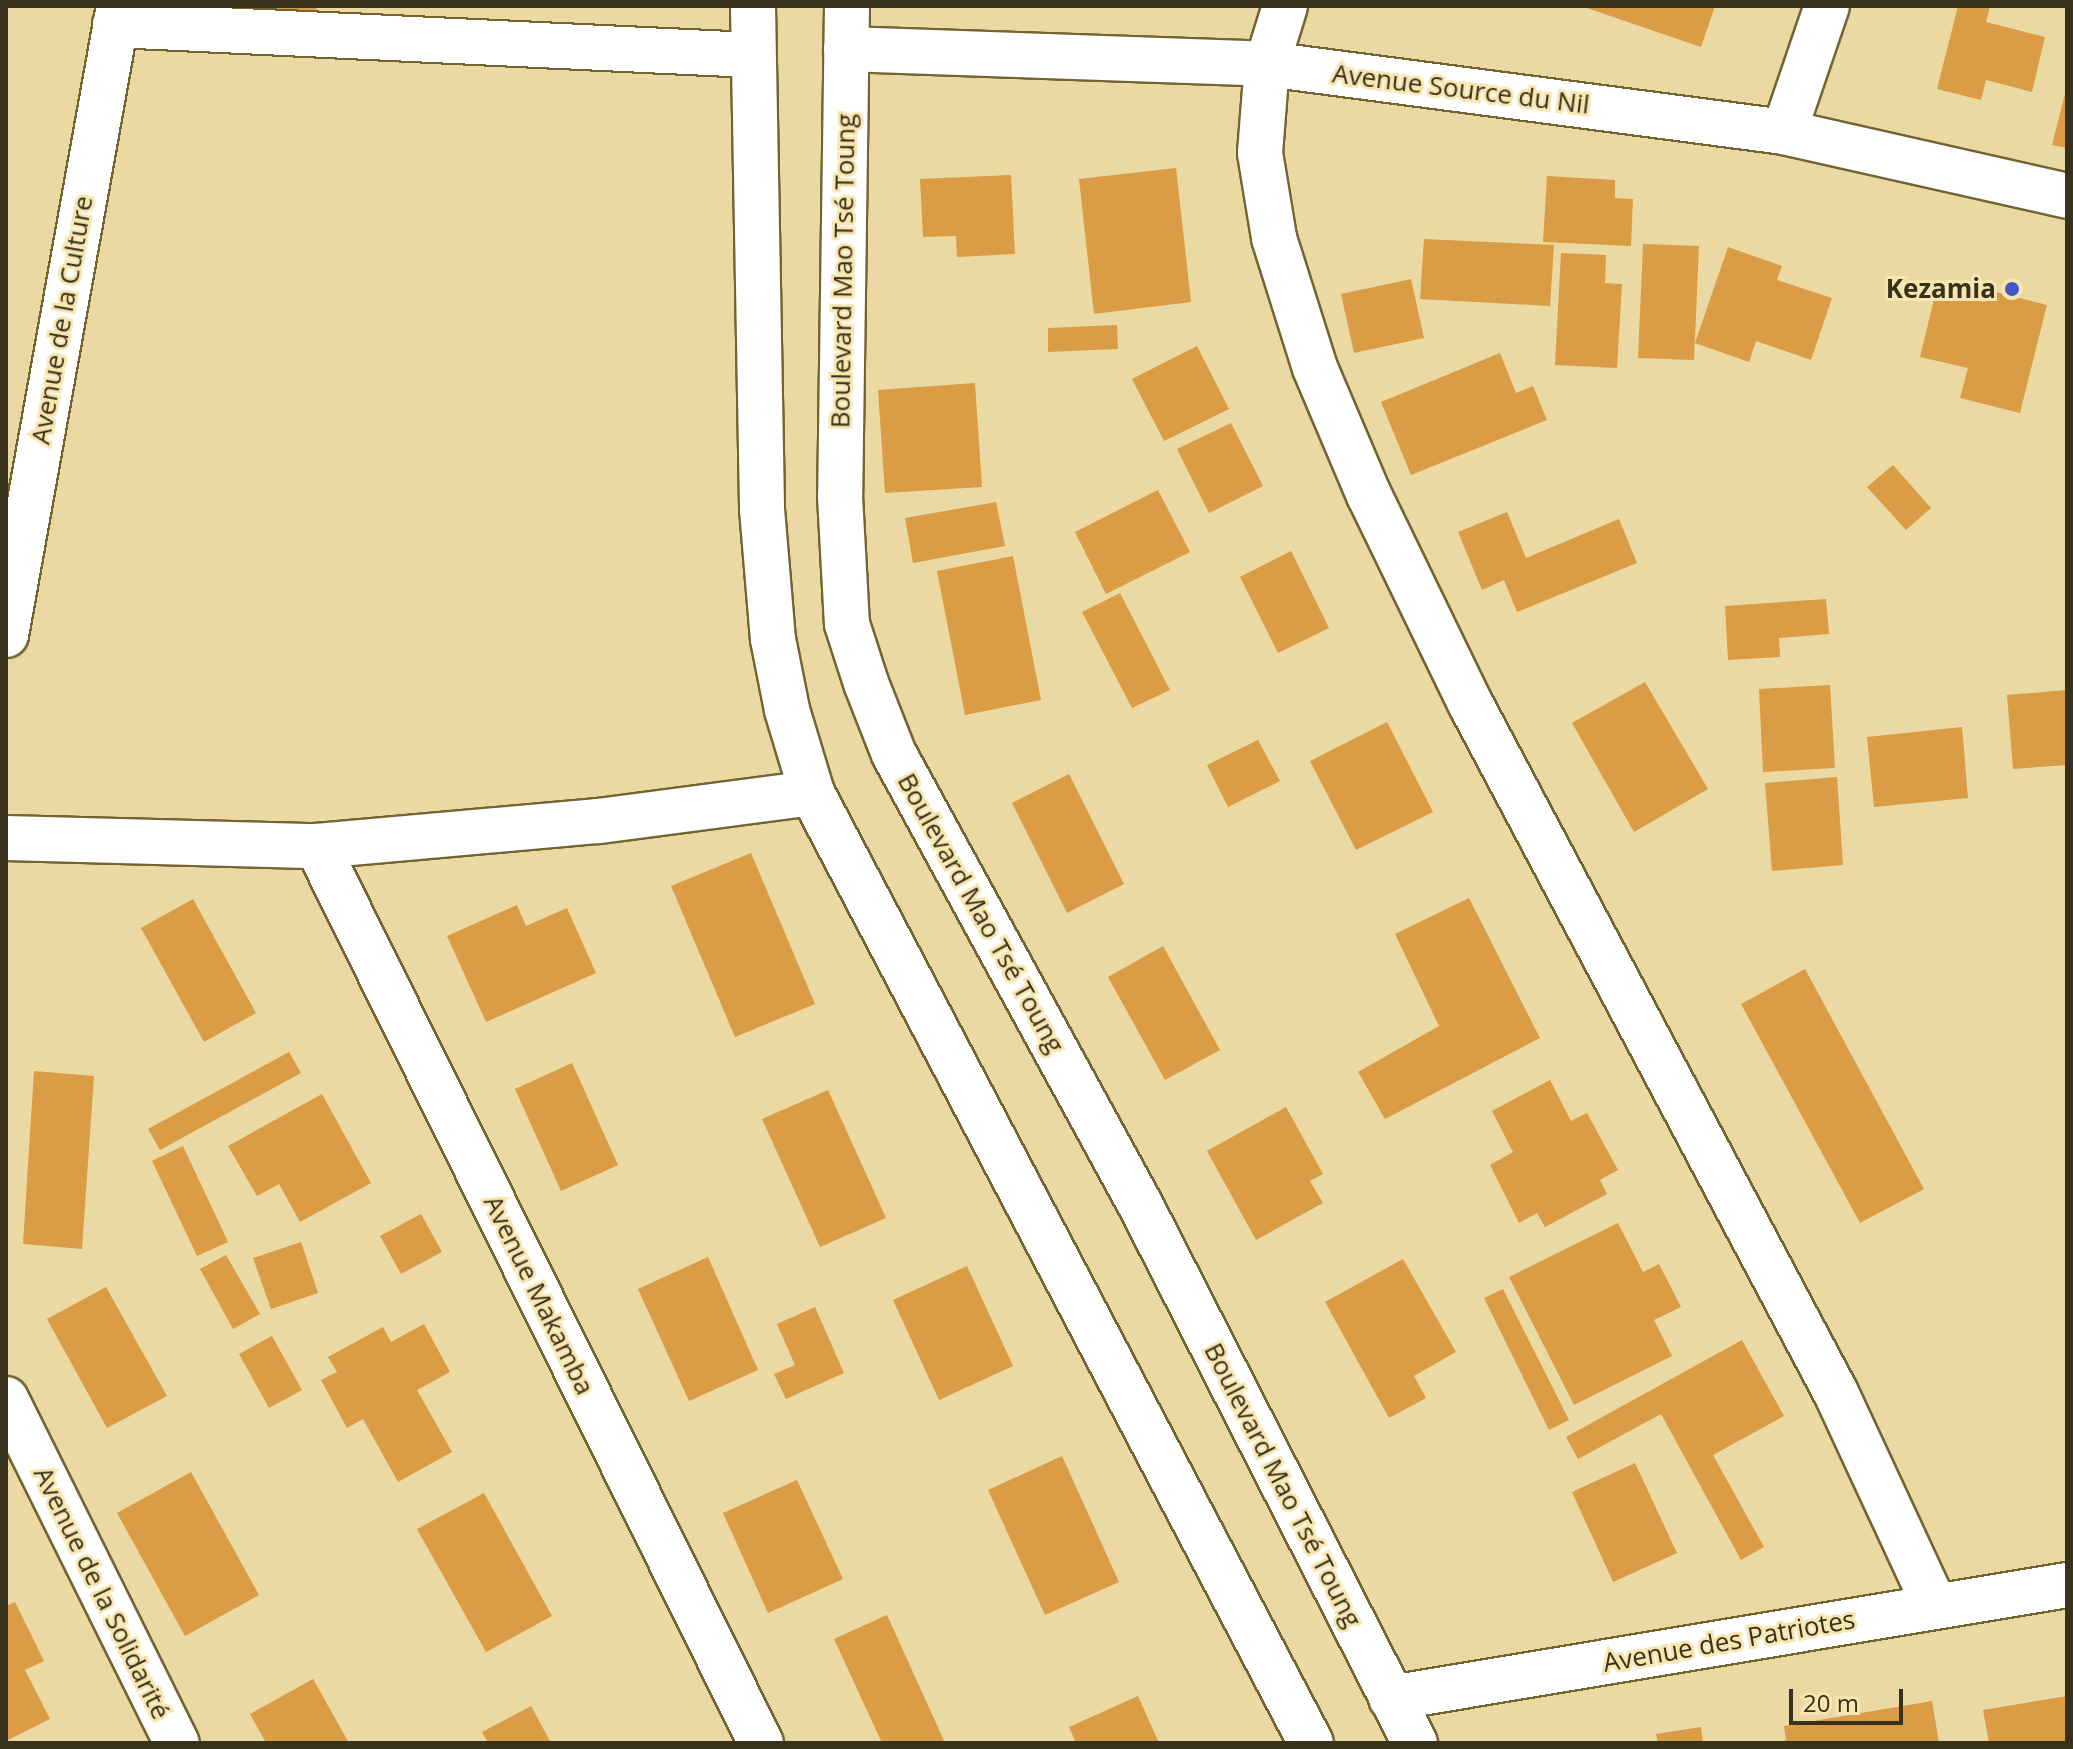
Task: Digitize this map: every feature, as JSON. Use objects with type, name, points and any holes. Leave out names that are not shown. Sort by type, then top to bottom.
[{"type":"street","points":[[753,6],[762,509],[773,639],[812,793],[1311,1743]]},
{"type":"street","name":"Boulevard Mao Tsé Toung","points":[[847,6],[840,496],[847,624],[866,683],[894,754],[1142,1208],[1415,1743]]},
{"type":"street","points":[[1285,6],[1267,64],[1260,153],[1274,238],[1315,368],[1369,495],[1470,703],[1836,1393],[1935,1606]]},
{"type":"street","points":[[1784,132],[1827,6]]},
{"type":"street","points":[[117,16],[752,55]]},
{"type":"street","name":"Avenue de la Culture","points":[[6,635],[117,16]]},
{"type":"street","name":"Avenue Source du Nil","points":[[846,49],[1267,64],[1784,132],[2067,196]]},
{"type":"street","points":[[6,838],[317,846],[599,821],[812,793]]},
{"type":"street","name":"Avenue Makamba","points":[[317,846],[761,1743]]},
{"type":"street","name":"Avenue de la Solidarité","points":[[6,1399],[177,1743]]},
{"type":"street","name":"Avenue des Patriotes","points":[[1391,1698],[2067,1585]]},
{"type":"building","points":[[243,6],[317,6],[314,25],[242,13]]},
{"type":"building","points":[[1581,6],[1715,6],[1701,47]]},
{"type":"building","points":[[1958,6],[1990,6],[1986,22],[2045,37],[2032,92],[1986,80],[1981,100],[1937,89]]},
{"type":"building","points":[[2067,90],[2067,148],[2052,145]]},
{"type":"building","points":[[1176,168],[1191,302],[1094,314],[1079,179]]},
{"type":"building","points":[[1011,175],[1015,254],[957,257],[956,236],[923,237],[920,179]]},
{"type":"building","points":[[1547,176],[1615,180],[1615,198],[1633,199],[1631,246],[1543,242]]},
{"type":"building","points":[[1424,239],[1554,245],[1550,306],[1420,299]]},
{"type":"building","points":[[1643,244],[1699,246],[1694,360],[1638,358]]},
{"type":"building","points":[[1728,247],[1782,266],[1777,280],[1832,298],[1811,360],[1756,341],[1749,362],[1695,343]]},
{"type":"building","points":[[1561,253],[1606,255],[1605,283],[1622,284],[1617,368],[1555,365]]},
{"type":"building","points":[[1411,279],[1424,338],[1354,353],[1341,294]]},
{"type":"building","points":[[1988,290],[2047,305],[2020,413],[1960,398],[1968,368],[1920,357],[1936,291],[1985,302]]},
{"type":"building","points":[[1117,325],[1118,349],[1048,352],[1048,328]]},
{"type":"building","points":[[1197,346],[1229,409],[1164,441],[1132,379]]},
{"type":"building","points":[[1500,353],[1516,393],[1533,386],[1547,420],[1411,475],[1381,402]]},
{"type":"building","points":[[975,383],[982,487],[885,493],[878,390]]},
{"type":"building","points":[[1231,423],[1263,486],[1209,513],[1177,449]]},
{"type":"building","points":[[1893,465],[1931,508],[1906,530],[1867,487]]},
{"type":"building","points":[[1158,490],[1190,552],[1106,594],[1075,532]]},
{"type":"building","points":[[996,502],[1005,546],[913,563],[905,518]]},
{"type":"building","points":[[1507,512],[1526,558],[1619,519],[1637,563],[1517,612],[1504,580],[1482,590],[1458,532]]},
{"type":"building","points":[[1291,551],[1329,628],[1278,653],[1240,577]]},
{"type":"building","points":[[1013,556],[1041,700],[965,715],[937,571]]},
{"type":"building","points":[[1120,593],[1170,690],[1132,708],[1082,612]]},
{"type":"building","points":[[1826,599],[1829,634],[1779,638],[1780,657],[1728,660],[1725,606]]},
{"type":"building","points":[[1645,682],[1708,789],[1634,832],[1572,723]]},
{"type":"building","points":[[1830,685],[1835,768],[1763,772],[1759,689]]},
{"type":"building","points":[[2067,690],[2067,765],[2013,769],[2007,695]]},
{"type":"building","points":[[1387,722],[1433,812],[1356,850],[1310,761]]},
{"type":"building","points":[[1962,727],[1968,798],[1874,807],[1867,737]]},
{"type":"building","points":[[1258,740],[1280,781],[1228,807],[1207,765]]},
{"type":"building","points":[[1069,774],[1124,884],[1067,913],[1012,803]]},
{"type":"building","points":[[1837,777],[1843,865],[1772,871],[1765,783]]},
{"type":"building","points":[[751,853],[815,1004],[735,1037],[671,886]]},
{"type":"building","points":[[1469,898],[1540,1038],[1385,1119],[1358,1072],[1439,1026],[1395,934]]},
{"type":"building","points":[[193,899],[256,1013],[204,1042],[141,928]]},
{"type":"building","points":[[517,905],[526,926],[567,908],[596,973],[486,1022],[447,936]]},
{"type":"building","points":[[1163,946],[1220,1050],[1165,1080],[1108,977]]},
{"type":"building","points":[[1805,969],[1924,1189],[1860,1223],[1741,1004]]},
{"type":"building","points":[[289,1052],[301,1073],[160,1150],[148,1129]]},
{"type":"building","points":[[572,1063],[618,1165],[561,1191],[515,1089]]},
{"type":"building","points":[[34,1071],[94,1076],[82,1249],[23,1244]]},
{"type":"building","points":[[1550,1080],[1571,1121],[1587,1113],[1618,1170],[1600,1180],[1607,1194],[1545,1227],[1537,1213],[1519,1223],[1490,1165],[1513,1152],[1492,1111]]},
{"type":"building","points":[[828,1090],[886,1218],[820,1247],[762,1119]]},
{"type":"building","points":[[322,1094],[371,1183],[300,1222],[279,1184],[257,1196],[228,1146]]},
{"type":"building","points":[[1286,1107],[1323,1174],[1310,1181],[1323,1203],[1256,1240],[1207,1151]]},
{"type":"building","points":[[183,1146],[228,1242],[197,1256],[152,1161]]},
{"type":"building","points":[[421,1214],[442,1252],[401,1274],[380,1236]]},
{"type":"building","points":[[1618,1223],[1643,1272],[1659,1264],[1681,1307],[1654,1320],[1672,1356],[1574,1405],[1509,1277]]},
{"type":"building","points":[[301,1242],[318,1293],[271,1309],[253,1258]]},
{"type":"building","points":[[226,1255],[260,1314],[233,1329],[200,1269]]},
{"type":"building","points":[[708,1257],[758,1370],[689,1401],[638,1289]]},
{"type":"building","points":[[1403,1259],[1456,1352],[1414,1376],[1426,1398],[1389,1418],[1325,1302]]},
{"type":"building","points":[[967,1266],[1013,1366],[939,1400],[893,1300]]},
{"type":"building","points":[[106,1287],[167,1396],[107,1428],[47,1319]]},
{"type":"building","points":[[1503,1289],[1569,1420],[1549,1430],[1484,1298]]},
{"type":"building","points":[[815,1307],[844,1373],[786,1399],[774,1374],[795,1365],[777,1324]]},
{"type":"building","points":[[424,1324],[450,1372],[417,1390],[452,1452],[398,1482],[363,1419],[347,1428],[321,1380],[337,1372],[328,1357],[383,1327],[391,1342]]},
{"type":"building","points":[[272,1336],[302,1390],[269,1408],[239,1354]]},
{"type":"building","points":[[1742,1340],[1784,1416],[1713,1455],[1764,1547],[1741,1560],[1661,1414],[1578,1459],[1566,1437]]},
{"type":"building","points":[[1062,1456],[1119,1582],[1045,1615],[988,1490]]},
{"type":"building","points":[[1635,1463],[1677,1553],[1613,1582],[1572,1492]]},
{"type":"building","points":[[191,1472],[259,1595],[185,1636],[117,1513]]},
{"type":"building","points":[[797,1480],[843,1579],[768,1613],[723,1513]]},
{"type":"building","points":[[484,1493],[552,1616],[486,1652],[417,1529]]},
{"type":"building","points":[[15,1602],[44,1661],[25,1670],[50,1719],[6,1741],[6,1606]]},
{"type":"building","points":[[887,1615],[945,1743],[882,1743],[834,1639]]},
{"type":"building","points":[[313,1679],[349,1743],[266,1743],[250,1714]]},
{"type":"building","points":[[1138,1696],[1159,1743],[1076,1743],[1069,1727]]},
{"type":"building","points":[[2067,1696],[2067,1743],[1989,1743],[1983,1710]]},
{"type":"building","points":[[1932,1701],[1939,1743],[1776,1743],[1786,1740],[1784,1726]]},
{"type":"building","points":[[531,1706],[551,1743],[488,1743],[482,1732]]},
{"type":"building","points":[[1701,1727],[1703,1743],[1658,1743],[1656,1734]]},
{"type":"place","name":"Kezamia","points":[[2012,289]]}]
